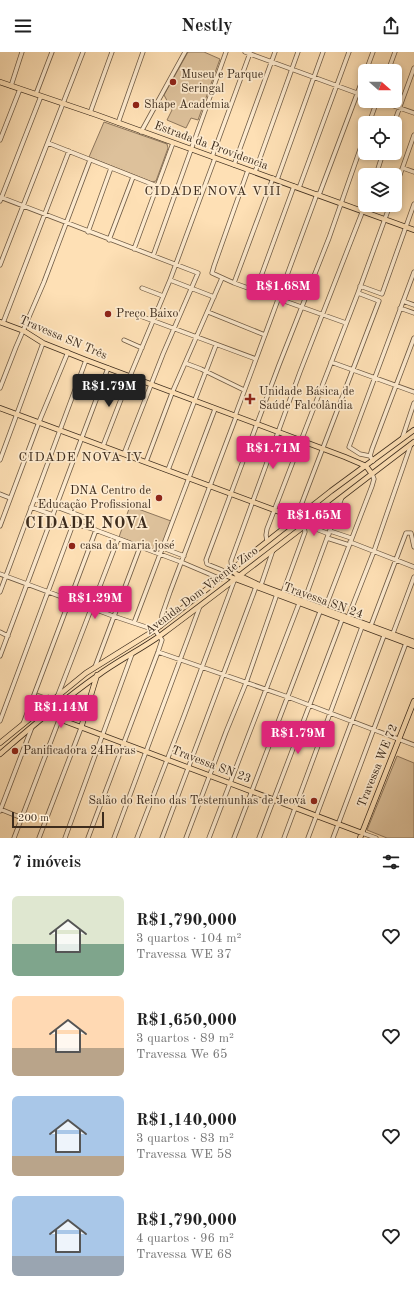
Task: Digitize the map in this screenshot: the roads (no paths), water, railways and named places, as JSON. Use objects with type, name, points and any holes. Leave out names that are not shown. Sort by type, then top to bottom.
[{"type":"main road","name":"Estrada da Providencia","points":[[0,82],[358,208]]},
{"type":"main road","name":"Estrada da Providencia","points":[[368,212],[414,230]]},
{"type":"main road","name":"Travessa SN Três","points":[[2,323],[23,331],[43,343],[86,360],[366,466]]},
{"type":"main road","points":[[0,408],[252,502],[299,517]]},
{"type":"main road","name":"Avenida Dom Vicente Zico","points":[[0,743],[95,667],[161,626],[248,556],[366,466],[372,458],[414,430]]},
{"type":"main road","points":[[366,466],[372,473],[413,443]]},
{"type":"main road","name":"Avenida Dom Vicente Zico","points":[[1,752],[97,675],[160,636],[342,498],[346,491],[372,473]]},
{"type":"main road","points":[[248,556],[248,564],[254,565]]},
{"type":"main road","name":"Travessa SN 24","points":[[232,570],[237,577]]},
{"type":"main road","name":"Travessa SN 24","points":[[225,575],[237,577],[392,636],[414,642]]},
{"type":"main road","name":"Travessa SN 24","points":[[392,636],[414,646]]},
{"type":"main road","points":[[81,728],[97,675]]},
{"type":"main road","name":"Travessa WE 72","points":[[361,835],[400,740],[414,701]]},
{"type":"main road","points":[[42,709],[46,715]]},
{"type":"main road","name":"Travessa SN 23","points":[[46,715],[189,767],[273,800],[339,823],[361,835]]},
{"type":"street","points":[[11,86],[22,52]]},
{"type":"street","points":[[36,94],[52,52]]},
{"type":"street","points":[[0,265],[83,52]]},
{"type":"street","points":[[90,113],[112,52]]},
{"type":"street","points":[[118,123],[143,52]]},
{"type":"street","points":[[141,132],[185,52]]},
{"type":"street","points":[[153,256],[226,52]]},
{"type":"street","points":[[161,626],[162,615],[236,416],[264,335],[358,93],[245,52]]},
{"type":"street","points":[[234,165],[275,52]]},
{"type":"street","points":[[255,172],[298,52]]},
{"type":"street","points":[[234,283],[315,77],[323,52]]},
{"type":"street","points":[[256,290],[349,52]]},
{"type":"street","points":[[368,64],[372,52]]},
{"type":"street","points":[[391,64],[396,52]]},
{"type":"street","points":[[103,446],[176,265],[250,53]]},
{"type":"street","points":[[402,100],[414,68]]},
{"type":"street","points":[[0,140],[20,89]]},
{"type":"street","points":[[41,96],[0,199],[23,206],[198,273],[124,454]]},
{"type":"street","points":[[396,116],[399,108],[414,113]]},
{"type":"street","points":[[414,135],[403,168],[414,172]]},
{"type":"street","points":[[48,143],[157,186]]},
{"type":"street","points":[[134,249],[173,143]]},
{"type":"street","points":[[2,323],[69,151]]},
{"type":"street","points":[[225,575],[222,570],[207,564],[206,561],[279,364],[342,203],[358,156]]},
{"type":"street","points":[[0,388],[44,282],[90,160]]},
{"type":"street","points":[[88,232],[111,168]]},
{"type":"street","points":[[248,170],[212,273],[234,283],[346,323]]},
{"type":"street","points":[[109,240],[133,177]]},
{"type":"street","points":[[360,286],[382,294],[414,204]]},
{"type":"street","points":[[232,570],[231,561],[252,502],[322,314],[362,212]]},
{"type":"street","points":[[268,541],[266,532],[388,212]]},
{"type":"street","points":[[414,272],[349,447],[360,454],[372,458],[414,338]]},
{"type":"street","points":[[146,462],[172,393],[222,278]]},
{"type":"street","points":[[170,280],[214,297]]},
{"type":"street","points":[[142,288],[163,296]]},
{"type":"street","points":[[299,517],[300,508],[379,300],[358,293]]},
{"type":"street","points":[[403,301],[414,305]]},
{"type":"street","points":[[400,308],[414,313]]},
{"type":"street","points":[[208,312],[264,335]]},
{"type":"street","points":[[135,314],[174,330],[256,359]]},
{"type":"street","points":[[124,340],[142,348]]},
{"type":"street","points":[[0,460],[43,343]]},
{"type":"street","points":[[168,470],[216,345]]},
{"type":"street","points":[[0,526],[39,422],[68,352]]},
{"type":"street","points":[[0,592],[86,360]]},
{"type":"street","points":[[331,362],[414,392]]},
{"type":"street","points":[[185,363],[206,371],[244,390]]},
{"type":"street","points":[[0,656],[108,368]]},
{"type":"street","points":[[402,439],[414,403]]},
{"type":"street","points":[[134,623],[215,409]]},
{"type":"street","points":[[259,838],[309,705],[374,551],[413,443]]},
{"type":"street","points":[[234,838],[372,486],[374,479],[372,473]]},
{"type":"street","points":[[0,494],[10,498]]},
{"type":"street","points":[[209,838],[342,498]]},
{"type":"street","points":[[35,499],[89,519],[91,524],[90,528]]},
{"type":"street","points":[[31,507],[53,515]]},
{"type":"street","points":[[0,721],[72,527],[77,524],[96,530],[181,562],[221,579]]},
{"type":"street","points":[[186,838],[305,532],[305,526],[414,567]]},
{"type":"street","points":[[23,725],[96,530]]},
{"type":"street","points":[[371,628],[406,533],[411,533],[414,547]]},
{"type":"street","points":[[328,534],[350,542]]},
{"type":"street","points":[[58,696],[118,538]]},
{"type":"street","points":[[95,667],[140,547]]},
{"type":"street","points":[[163,548],[184,556]]},
{"type":"street","points":[[162,838],[274,550]]},
{"type":"street","points":[[0,574],[155,630],[160,636],[162,642],[88,838]]},
{"type":"street","points":[[138,838],[237,577]]},
{"type":"street","points":[[392,636],[414,577]]},
{"type":"street","points":[[114,838],[200,605]]},
{"type":"street","points":[[284,838],[363,625]]},
{"type":"street","points":[[0,632],[8,636]]},
{"type":"street","points":[[308,838],[384,633]]},
{"type":"street","points":[[333,838],[406,643]]},
{"type":"street","points":[[158,652],[288,697],[414,745]]},
{"type":"street","points":[[65,838],[132,654]]},
{"type":"street","points":[[14,838],[59,720]]},
{"type":"street","points":[[22,818],[0,810],[32,726]]},
{"type":"street","points":[[39,838],[81,728]]},
{"type":"street","name":"Travessa SN 23","points":[[361,835],[376,838]]},
{"type":"place","name":"Museu e Parque Seringal","points":[[173,82]]},
{"type":"place","name":"Shape Academia","points":[[136,105]]},
{"type":"place","name":"Preço Baixo","points":[[108,314]]},
{"type":"place","name":"Unidade Básica de Saúde Falcolândia","points":[[250,399]]},
{"type":"place","name":"DNA Centro de Educação Profissional","points":[[159,498]]},
{"type":"place","name":"casa da maria josé","points":[[72,546]]},
{"type":"place","name":"Panificadora 24Horas","points":[[15,751]]},
{"type":"place","name":"Salão do Reino das Testemunhas de Jeová","points":[[314,801]]},
{"type":"district","name":"CIDADE NOVA VIII","points":[[213,191]]},
{"type":"district","name":"CIDADE NOVA IV","points":[[81,457]]},
{"type":"district","name":"CIDADE NOVA","points":[[87,524]]}]
